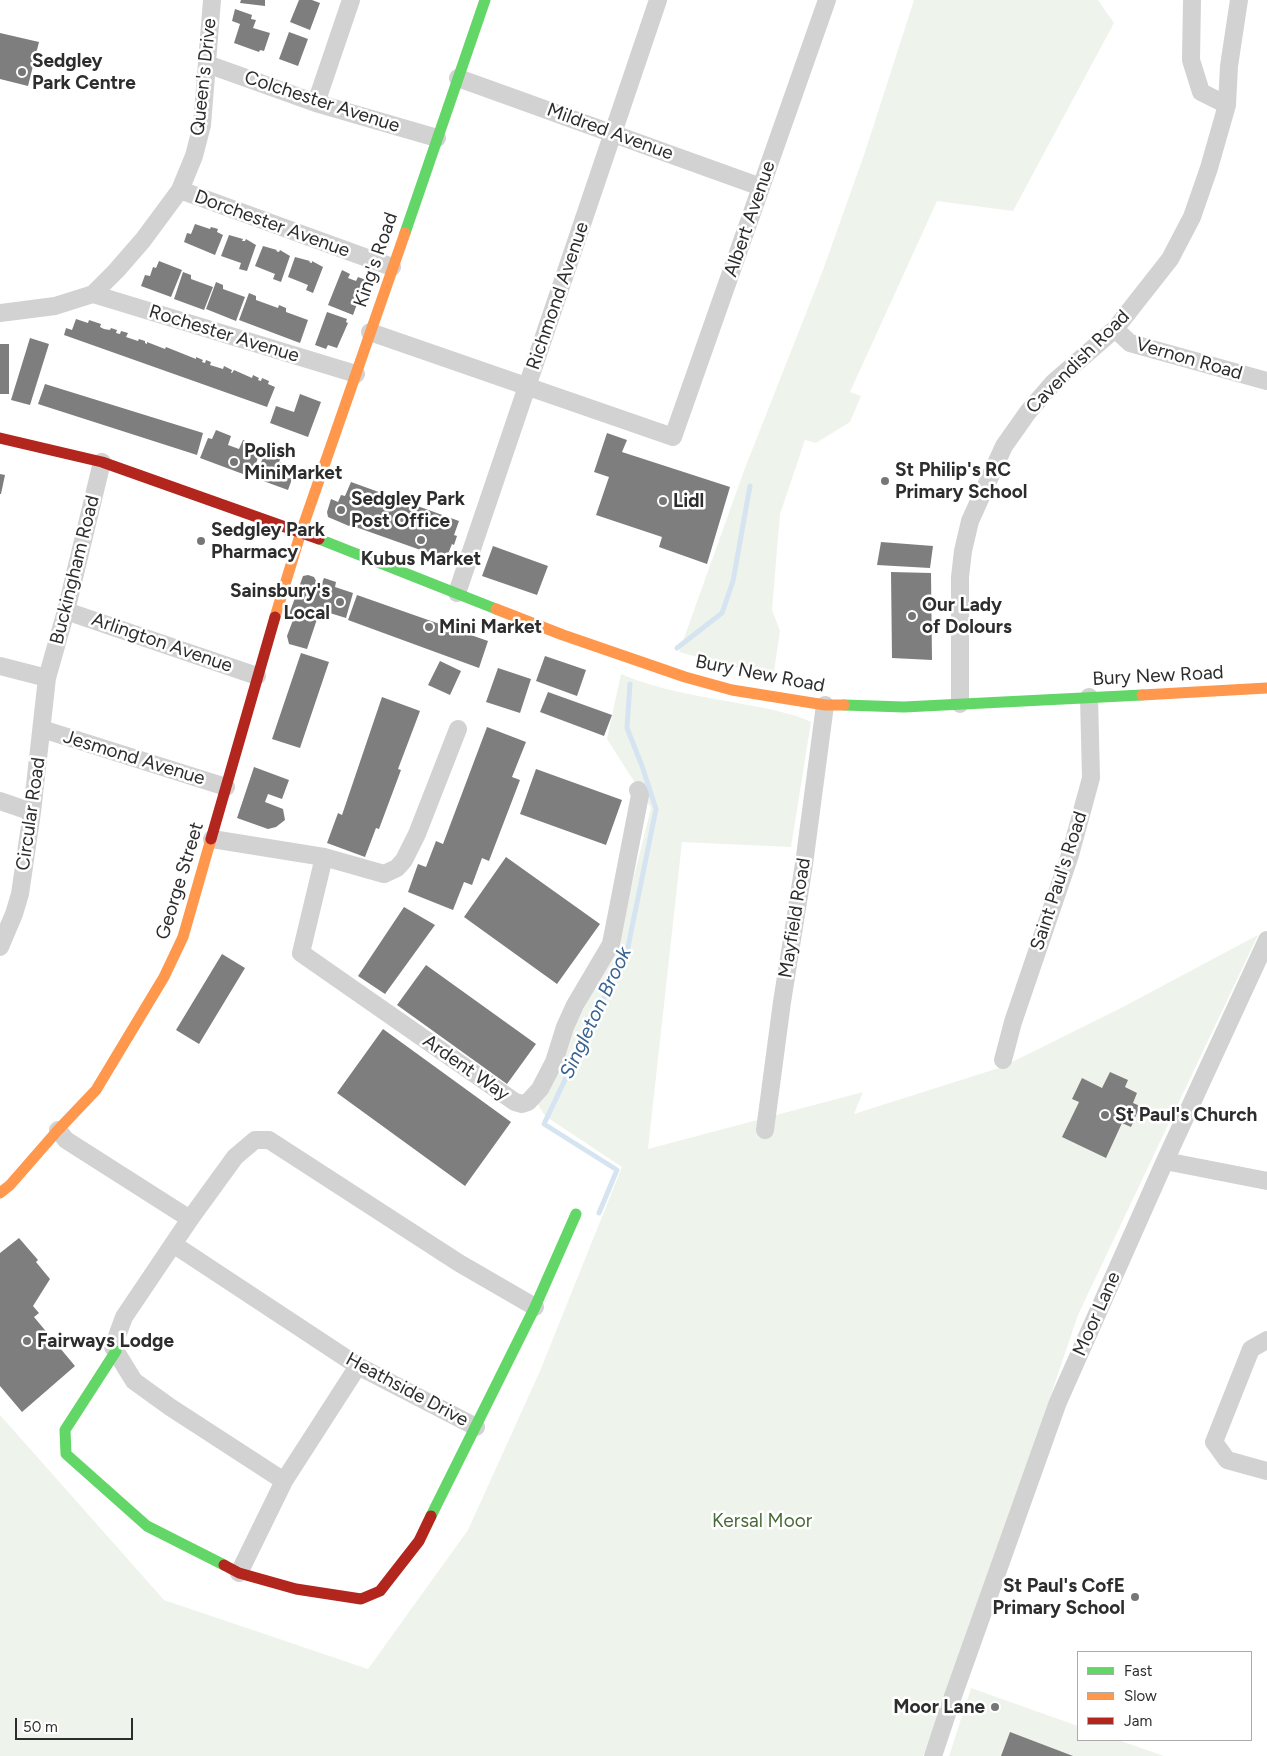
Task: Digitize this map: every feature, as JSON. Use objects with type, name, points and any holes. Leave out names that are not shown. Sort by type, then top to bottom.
[{"type":"main road","name":"King's Road","points":[[301,532],[485,0]]},
{"type":"main road","points":[[0,438],[102,462]]},
{"type":"main road","name":"Bury New Road","points":[[102,462],[301,532],[563,635],[685,677],[732,690],[778,699],[825,705],[904,707],[1267,688]]},
{"type":"main road","name":"George Street","points":[[0,1193],[96,1090],[164,976],[183,937],[257,676],[301,532]]},
{"type":"main road","points":[[476,1427],[536,1307],[576,1214]]},
{"type":"main road","name":"Heathside Drive","points":[[116,1351],[65,1430],[66,1454],[147,1526],[239,1572],[296,1590],[361,1599],[380,1591],[419,1541],[476,1427]]},
{"type":"street","name":"Queen's Drive","points":[[0,313],[55,306],[93,294],[143,240],[180,190],[194,156],[202,125],[212,0]]},
{"type":"street","points":[[316,103],[351,0]]},
{"type":"street","name":"Richmond Avenue","points":[[458,593],[658,0]]},
{"type":"street","name":"Albert Avenue","points":[[528,386],[673,437],[827,0]]},
{"type":"street","points":[[1192,0],[1191,60],[1201,92],[1227,105]]},
{"type":"street","name":"Cavendish Road","points":[[960,704],[960,577],[970,521],[1004,446],[1028,412],[1054,382],[1115,330],[1170,259],[1192,217],[1209,168],[1227,105],[1229,66],[1238,0]]},
{"type":"street","name":"Colchester Avenue","points":[[208,64],[316,103],[437,138]]},
{"type":"street","name":"Mildred Avenue","points":[[458,78],[762,186]]},
{"type":"street","name":"Dorchester Avenue","points":[[180,190],[392,267]]},
{"type":"street","name":"Rochester Avenue","points":[[93,294],[356,374]]},
{"type":"street","name":"Vernon Road","points":[[1115,330],[1130,343],[1267,381]]},
{"type":"street","points":[[370,332],[528,386]]},
{"type":"street","name":"Buckingham Road","points":[[47,678],[66,611],[102,462]]},
{"type":"street","name":"Arlington Avenue","points":[[66,611],[257,676]]},
{"type":"street","points":[[0,666],[47,678]]},
{"type":"street","name":"Circular Road","points":[[0,947],[4,927],[20,894],[32,812],[47,678]]},
{"type":"street","name":"Saint Paul's Road","points":[[1003,1060],[1013,1022],[1070,855],[1091,778],[1090,697]]},
{"type":"street","name":"Mayfield Road","points":[[765,1130],[825,705]]},
{"type":"street","name":"Jesmond Avenue","points":[[42,729],[226,786]]},
{"type":"street","points":[[212,839],[324,857],[384,874],[397,868],[404,860],[417,834],[458,729]]},
{"type":"street","name":"Ardent Way","points":[[324,857],[301,954],[515,1102],[522,1104],[528,1102],[538,1093],[554,1062],[565,1027],[575,1005],[610,944],[640,795],[638,790]]},
{"type":"street","points":[[0,801],[32,812]]},
{"type":"street","name":"Moor Lane","points":[[933,1756],[1058,1402],[1267,940]]},
{"type":"street","points":[[58,1130],[66,1140],[190,1219]]},
{"type":"street","points":[[284,1481],[170,1407],[134,1381],[113,1347],[124,1317],[190,1219],[235,1157],[255,1140],[269,1140],[459,1263],[536,1307]]},
{"type":"street","points":[[1166,1161],[1267,1181]]},
{"type":"street","name":"Heathside Drive","points":[[173,1244],[358,1366],[476,1427]]},
{"type":"street","points":[[1267,1340],[1252,1349],[1214,1442],[1227,1460],[1267,1471]]},
{"type":"street","points":[[239,1572],[284,1481],[358,1366]]},
{"type":"green space","points":[[914,0],[1098,0],[1114,23],[1013,211],[937,201],[850,392],[861,396],[850,422],[816,443],[805,440],[780,514],[772,610],[780,631],[773,678],[679,652],[745,468],[823,270],[865,152]]},
{"type":"green space","name":"Kersal Moor","points":[[621,674],[652,685],[772,710],[811,722],[791,847],[682,842],[648,1149],[863,1092],[854,1114],[1002,1067],[1121,1008],[1258,935],[1078,1315],[989,1577],[923,1756],[0,1756],[0,1415],[164,1600],[368,1669],[468,1530],[540,1371],[622,1167],[545,1116],[536,1101],[617,944],[651,808],[607,739]]},
{"type":"green space","name":"Moor Lane","points":[[971,1688],[1077,1726],[1077,1741],[1121,1741],[1164,1756],[949,1756]]},
{"type":"building","points":[[241,0],[265,0],[265,6],[240,3]]},
{"type":"building","points":[[299,0],[312,0],[320,3],[310,30],[290,22]]},
{"type":"building","points":[[235,9],[252,15],[251,19],[256,20],[253,28],[270,33],[264,51],[260,50],[259,52],[234,43],[240,24],[232,21]]},
{"type":"building","points":[[289,32],[308,39],[298,66],[279,59]]},
{"type":"building","points":[[0,33],[39,42],[28,86],[0,79]]},
{"type":"building","points":[[195,224],[210,229],[211,227],[218,229],[217,232],[223,235],[215,255],[184,242],[187,233],[191,234]]},
{"type":"building","points":[[229,235],[243,239],[242,241],[246,239],[256,245],[247,271],[239,269],[241,263],[221,256]]},
{"type":"building","points":[[263,246],[279,252],[280,250],[290,256],[281,282],[273,279],[275,274],[255,266]]},
{"type":"building","points":[[295,257],[312,263],[312,261],[323,267],[313,293],[306,290],[308,285],[288,277]]},
{"type":"building","points":[[159,261],[182,270],[171,297],[141,286],[145,275],[150,276],[153,267],[156,268]]},
{"type":"building","points":[[342,270],[350,274],[348,278],[356,281],[358,277],[366,280],[353,315],[328,305]]},
{"type":"building","points":[[183,272],[191,275],[191,279],[213,287],[204,310],[174,299]]},
{"type":"building","points":[[216,282],[223,285],[223,289],[245,297],[236,321],[206,309]]},
{"type":"building","points":[[249,293],[256,296],[256,300],[278,308],[279,305],[286,308],[286,312],[308,320],[300,343],[239,320]]},
{"type":"building","points":[[327,312],[347,319],[346,322],[348,323],[337,348],[328,345],[326,349],[315,345]]},
{"type":"building","points":[[76,319],[88,323],[89,320],[101,324],[100,327],[104,329],[110,330],[111,328],[117,330],[116,333],[120,334],[121,331],[128,333],[126,337],[138,341],[139,339],[147,344],[147,342],[165,349],[166,347],[196,359],[196,357],[205,363],[206,360],[211,362],[210,365],[223,369],[224,366],[232,370],[231,373],[234,370],[252,378],[253,375],[261,381],[262,378],[269,381],[268,384],[275,387],[267,407],[64,335],[66,328],[72,330]]},
{"type":"building","points":[[30,338],[49,344],[30,405],[11,400]]},
{"type":"building","points":[[0,344],[9,344],[9,394],[0,394]]},
{"type":"building","points":[[45,384],[203,433],[197,455],[38,404]]},
{"type":"building","points":[[300,394],[321,402],[308,437],[270,423],[276,406],[294,412]]},
{"type":"building","points":[[216,430],[231,436],[228,445],[239,449],[243,440],[256,445],[253,453],[259,455],[251,477],[200,458],[208,438],[212,439]]},
{"type":"building","name":"Lidl","points":[[607,433],[627,440],[622,452],[730,487],[707,564],[659,547],[662,537],[596,515],[609,477],[594,472]]},
{"type":"building","points":[[267,447],[283,453],[279,462],[296,468],[288,490],[255,478]]},
{"type":"building","points":[[0,474],[5,475],[1,494],[0,494]]},
{"type":"building","points":[[351,482],[459,521],[454,535],[457,536],[454,545],[452,544],[446,559],[328,517],[327,512],[331,499],[338,502],[341,495],[345,496]]},
{"type":"building","points":[[881,542],[933,546],[930,568],[877,565]]},
{"type":"building","points":[[493,546],[548,566],[537,595],[482,576]]},
{"type":"building","name":"Our Lady of Dolours","points":[[891,572],[931,573],[932,660],[892,658]]},
{"type":"building","points":[[308,575],[322,583],[324,578],[336,582],[335,587],[353,593],[346,618],[320,610],[307,649],[289,644],[287,636],[293,620],[288,617],[303,576]]},
{"type":"building","points":[[357,595],[488,641],[479,668],[348,620]]},
{"type":"building","points":[[301,653],[329,662],[300,748],[272,739]]},
{"type":"building","points":[[545,656],[586,670],[577,696],[536,681]]},
{"type":"building","points":[[440,661],[461,671],[450,695],[428,685]]},
{"type":"building","points":[[498,668],[531,679],[520,713],[486,702]]},
{"type":"building","points":[[548,692],[612,715],[604,736],[540,712]]},
{"type":"building","points":[[382,697],[420,711],[398,769],[401,770],[379,829],[376,828],[365,857],[327,843],[338,813],[342,815]]},
{"type":"building","points":[[487,727],[526,742],[512,777],[520,780],[489,861],[482,858],[472,885],[464,882],[453,910],[408,892],[418,864],[426,867],[436,841],[443,844]]},
{"type":"building","points":[[254,767],[289,780],[282,799],[268,794],[265,802],[283,809],[285,820],[276,827],[268,829],[237,818]]},
{"type":"building","points":[[536,769],[622,800],[606,845],[520,814]]},
{"type":"building","points":[[506,857],[600,924],[557,984],[464,917]]},
{"type":"building","points":[[404,907],[435,925],[385,994],[358,976]]},
{"type":"building","points":[[222,954],[245,968],[199,1044],[176,1030]]},
{"type":"building","points":[[426,965],[536,1044],[507,1084],[397,1005]]},
{"type":"building","points":[[383,1029],[511,1122],[465,1186],[337,1093]]},
{"type":"building","name":"St Paul's Church","points":[[1110,1072],[1128,1080],[1125,1087],[1137,1093],[1133,1103],[1140,1106],[1131,1127],[1122,1123],[1106,1158],[1062,1137],[1079,1102],[1072,1099],[1082,1078],[1102,1088]]},
{"type":"building","name":"Fairways Lodge","points":[[19,1238],[38,1260],[36,1262],[50,1279],[33,1306],[39,1313],[34,1317],[75,1366],[22,1412],[0,1386],[0,1253]]},
{"type":"building","points":[[1010,1732],[1073,1756],[1001,1756]]},
{"type":"waterway","name":"Singleton Brook","points":[[677,648],[722,613],[733,581],[750,486]]},
{"type":"waterway","name":"Singleton Brook","points":[[599,1213],[617,1170],[544,1124],[628,947],[656,809],[627,728],[630,684]]},
{"type":"traffic: fast","points":[[405,233],[485,0]]},
{"type":"traffic: fast","points":[[319,539],[496,609]]},
{"type":"traffic: fast","points":[[844,705],[904,707],[1142,695]]},
{"type":"traffic: fast","points":[[431,1516],[535,1307],[576,1214]]},
{"type":"traffic: fast","points":[[116,1351],[65,1430],[66,1454],[147,1526],[224,1565]]},
{"type":"traffic: slow","points":[[275,617],[301,532],[405,233]]},
{"type":"traffic: slow","points":[[496,609],[563,635],[685,677],[732,690],[825,705],[844,705]]},
{"type":"traffic: slow","points":[[1142,695],[1267,688]]},
{"type":"traffic: slow","points":[[0,1193],[10,1185],[96,1090],[164,977],[183,937],[211,839]]},
{"type":"traffic: jam","points":[[0,438],[102,462],[319,539]]},
{"type":"traffic: jam","points":[[211,839],[275,617]]},
{"type":"traffic: jam","points":[[224,1565],[239,1573],[296,1589],[361,1599],[380,1591],[419,1541],[431,1516]]},
{"type":"place","name":"Sedgley Park Centre","points":[[22,72]]},
{"type":"place","name":"Polish MiniMarket","points":[[234,462]]},
{"type":"place","name":"St Philip's RC Primary School","points":[[885,481]]},
{"type":"place","name":"Lidl","points":[[663,501]]},
{"type":"place","name":"Sedgley Park Post Office","points":[[341,510]]},
{"type":"place","name":"Kubus Market","points":[[421,540]]},
{"type":"place","name":"Sedgley Park Pharmacy","points":[[201,541]]},
{"type":"place","name":"Sainsbury's Local","points":[[340,602]]},
{"type":"place","name":"Our Lady of Dolours","points":[[912,616]]},
{"type":"place","name":"Mini Market","points":[[429,627]]},
{"type":"place","name":"St Paul's Church","points":[[1105,1115]]},
{"type":"place","name":"Fairways Lodge","points":[[27,1341]]},
{"type":"place","name":"St Paul's CofE Primary School","points":[[1135,1597]]},
{"type":"place","name":"Moor Lane","points":[[995,1707]]}]
